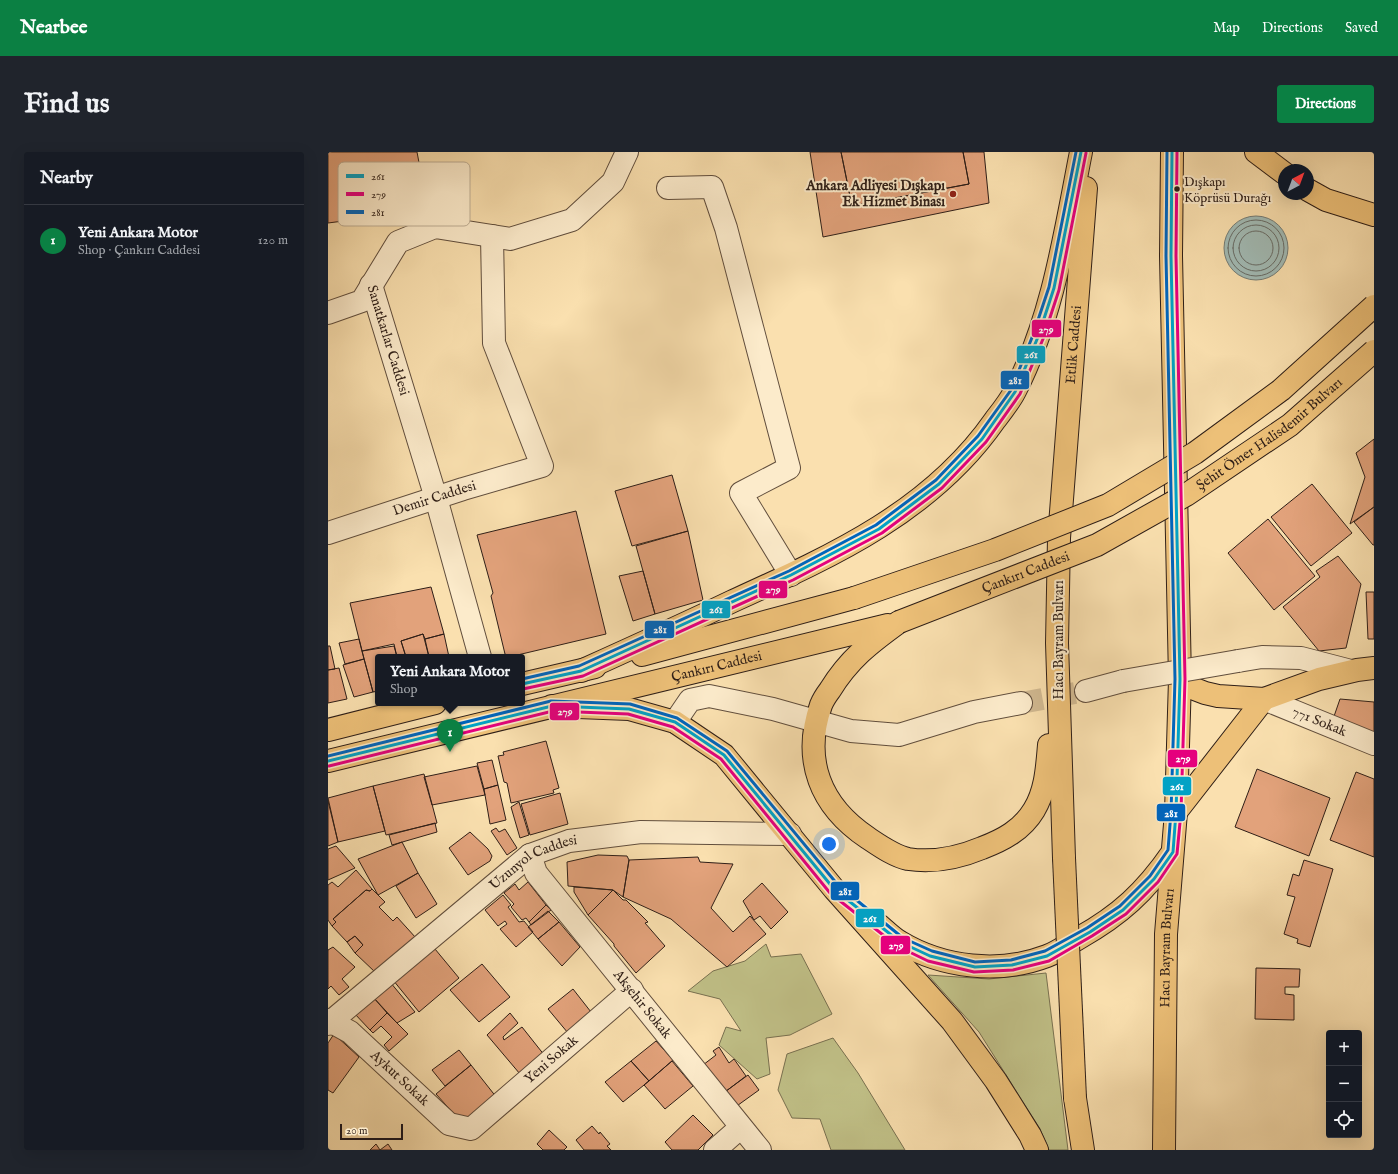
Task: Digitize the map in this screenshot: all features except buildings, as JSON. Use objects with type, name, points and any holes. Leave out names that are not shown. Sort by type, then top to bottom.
[{"type":"main road","points":[[525,683],[581,671],[791,575],[879,529],[940,484],[982,439],[1015,392],[1038,337],[1054,288],[1081,152]]},
{"type":"main road","name":"Etlik Caddesi","points":[[1059,538],[1089,152]]},
{"type":"main road","name":"Hacı Bayram Bulvarı","points":[[1164,1150],[1166,934],[1176,812],[1180,679],[1170,256],[1172,152]]},
{"type":"main road","points":[[1256,152],[1278,168]]},
{"type":"main road","points":[[1314,193],[1326,200],[1374,215]]},
{"type":"main road","name":"Şehit Ömer Halisdemir Bulvarı","points":[[581,671],[854,598],[995,550],[1108,505],[1195,454],[1281,390],[1374,306]]},
{"type":"main road","name":"Şehit Ömer Halisdemir Bulvarı","points":[[1097,545],[1186,495],[1290,425],[1374,351]]},
{"type":"main road","name":"Hacı Bayram Bulvarı","points":[[1059,538],[1057,643],[1064,858],[1075,1098],[1083,1150]]},
{"type":"main road","name":"Çankırı Caddesi","points":[[328,761],[898,622],[1097,545]]},
{"type":"main road","points":[[898,622],[863,648],[839,675],[821,704],[813,735],[814,764],[820,787],[853,829],[882,848],[907,858],[937,861],[963,856],[994,844],[1018,831],[1034,810],[1045,785],[1057,643]]},
{"type":"main road","points":[[1180,679],[1192,688],[1205,693],[1218,696],[1264,699],[1319,680],[1351,671],[1374,668]]},
{"type":"main road","points":[[1176,812],[1264,699]]},
{"type":"main road","points":[[328,730],[422,706]]},
{"type":"main road","points":[[552,706],[629,709],[675,722],[724,755],[790,834],[834,890],[952,1021],[996,1081],[1037,1150]]},
{"type":"main road","points":[[834,890],[900,942],[930,956],[975,967],[1012,965],[1047,956],[1090,932],[1123,910],[1154,879],[1173,852]]},
{"type":"street","name":"Sanatkarlar Caddesi","points":[[479,654],[436,498],[371,285],[398,242],[435,227],[510,239],[572,220],[613,182],[627,152]]},
{"type":"street","points":[[668,188],[712,186],[726,228],[789,468],[741,494],[791,575]]},
{"type":"street","name":"Demir Caddesi","points":[[328,533],[542,466],[494,343],[492,236]]},
{"type":"street","points":[[328,314],[362,301],[371,285]]},
{"type":"street","points":[[1086,691],[1123,681],[1262,657],[1301,658],[1351,671]]},
{"type":"street","points":[[675,722],[690,700],[708,696],[772,709],[851,731],[899,735],[974,712],[1022,703]]},
{"type":"street","name":"771 Sokak","points":[[1264,699],[1374,744]]},
{"type":"street","name":"Uzunyol Caddesi","points":[[329,1022],[530,855],[569,841],[642,832],[790,834]]},
{"type":"street","name":"Akşehir Sokak","points":[[530,855],[536,873],[632,990],[740,1128],[760,1150]]},
{"type":"street","name":"Yeni Sokak","points":[[471,1129],[632,990]]},
{"type":"street","name":"Aykut Sokak","points":[[329,1022],[350,1032],[449,1124],[471,1129]]},
{"type":"street","points":[[715,1150],[740,1128]]},
{"type":"green space","points":[[766,944],[771,957],[801,954],[832,1014],[790,1035],[766,1038],[770,1074],[757,1079],[719,1045],[726,1027],[741,1031],[720,999],[688,991],[713,971],[745,961]]},
{"type":"green space","points":[[1046,973],[1068,1150],[1049,1150],[1040,1129],[979,1032],[928,975],[989,979]]},
{"type":"green space","points":[[833,1038],[858,1073],[905,1150],[831,1150],[820,1119],[792,1118],[778,1090],[787,1054]]},
{"type":"water","points":[[1256,216],[1268,218],[1279,225],[1286,236],[1288,248],[1286,260],[1279,271],[1268,278],[1256,280],[1244,278],[1233,271],[1226,260],[1224,248],[1226,236],[1233,225],[1244,218]]},
{"type":"tunnel","points":[[1021,703],[1086,691]]},
{"type":"transit line","name":"281","points":[[525,678],[579,666],[789,571],[876,525],[936,480],[978,436],[1011,390],[1033,335],[1049,287],[1076,152]]},
{"type":"transit line","name":"261","points":[[525,683],[581,671],[791,575],[879,529],[939,484],[982,439],[1015,392],[1038,337],[1054,288],[1081,152]]},
{"type":"transit line","name":"281","points":[[328,756],[551,701],[630,704],[677,718],[727,751],[838,885],[903,938],[932,951],[975,962],[1011,960],[1045,951],[1087,928],[1120,906],[1150,876],[1168,850],[1171,812],[1175,679],[1166,256],[1167,152]]},
{"type":"transit line","name":"261","points":[[328,761],[552,706],[629,709],[675,722],[724,755],[834,889],[900,942],[930,956],[975,967],[1012,965],[1047,956],[1090,932],[1123,910],[1154,879],[1173,852],[1176,812],[1180,679],[1171,256],[1172,152]]},
{"type":"transit line","name":"279","points":[[329,766],[553,711],[628,714],[673,727],[721,759],[830,893],[897,946],[928,961],[974,972],[1013,970],[1049,961],[1126,914],[1158,882],[1177,854],[1181,812],[1185,679],[1176,256],[1177,152]]},
{"type":"transit line","name":"279","points":[[525,689],[583,676],[793,580],[882,533],[942,488],[986,442],[1020,394],[1043,339],[1059,290],[1086,153]]},
{"type":"place","name":"Dışkapı Köprüsü Durağı","points":[[1177,189]]},
{"type":"place","name":"Ankara Adliyesi Dışkapı Ek Hizmet Binası","points":[[953,194]]},
{"type":"place","name":"Yeni Ankara Motor","points":[[450,752]]}]
